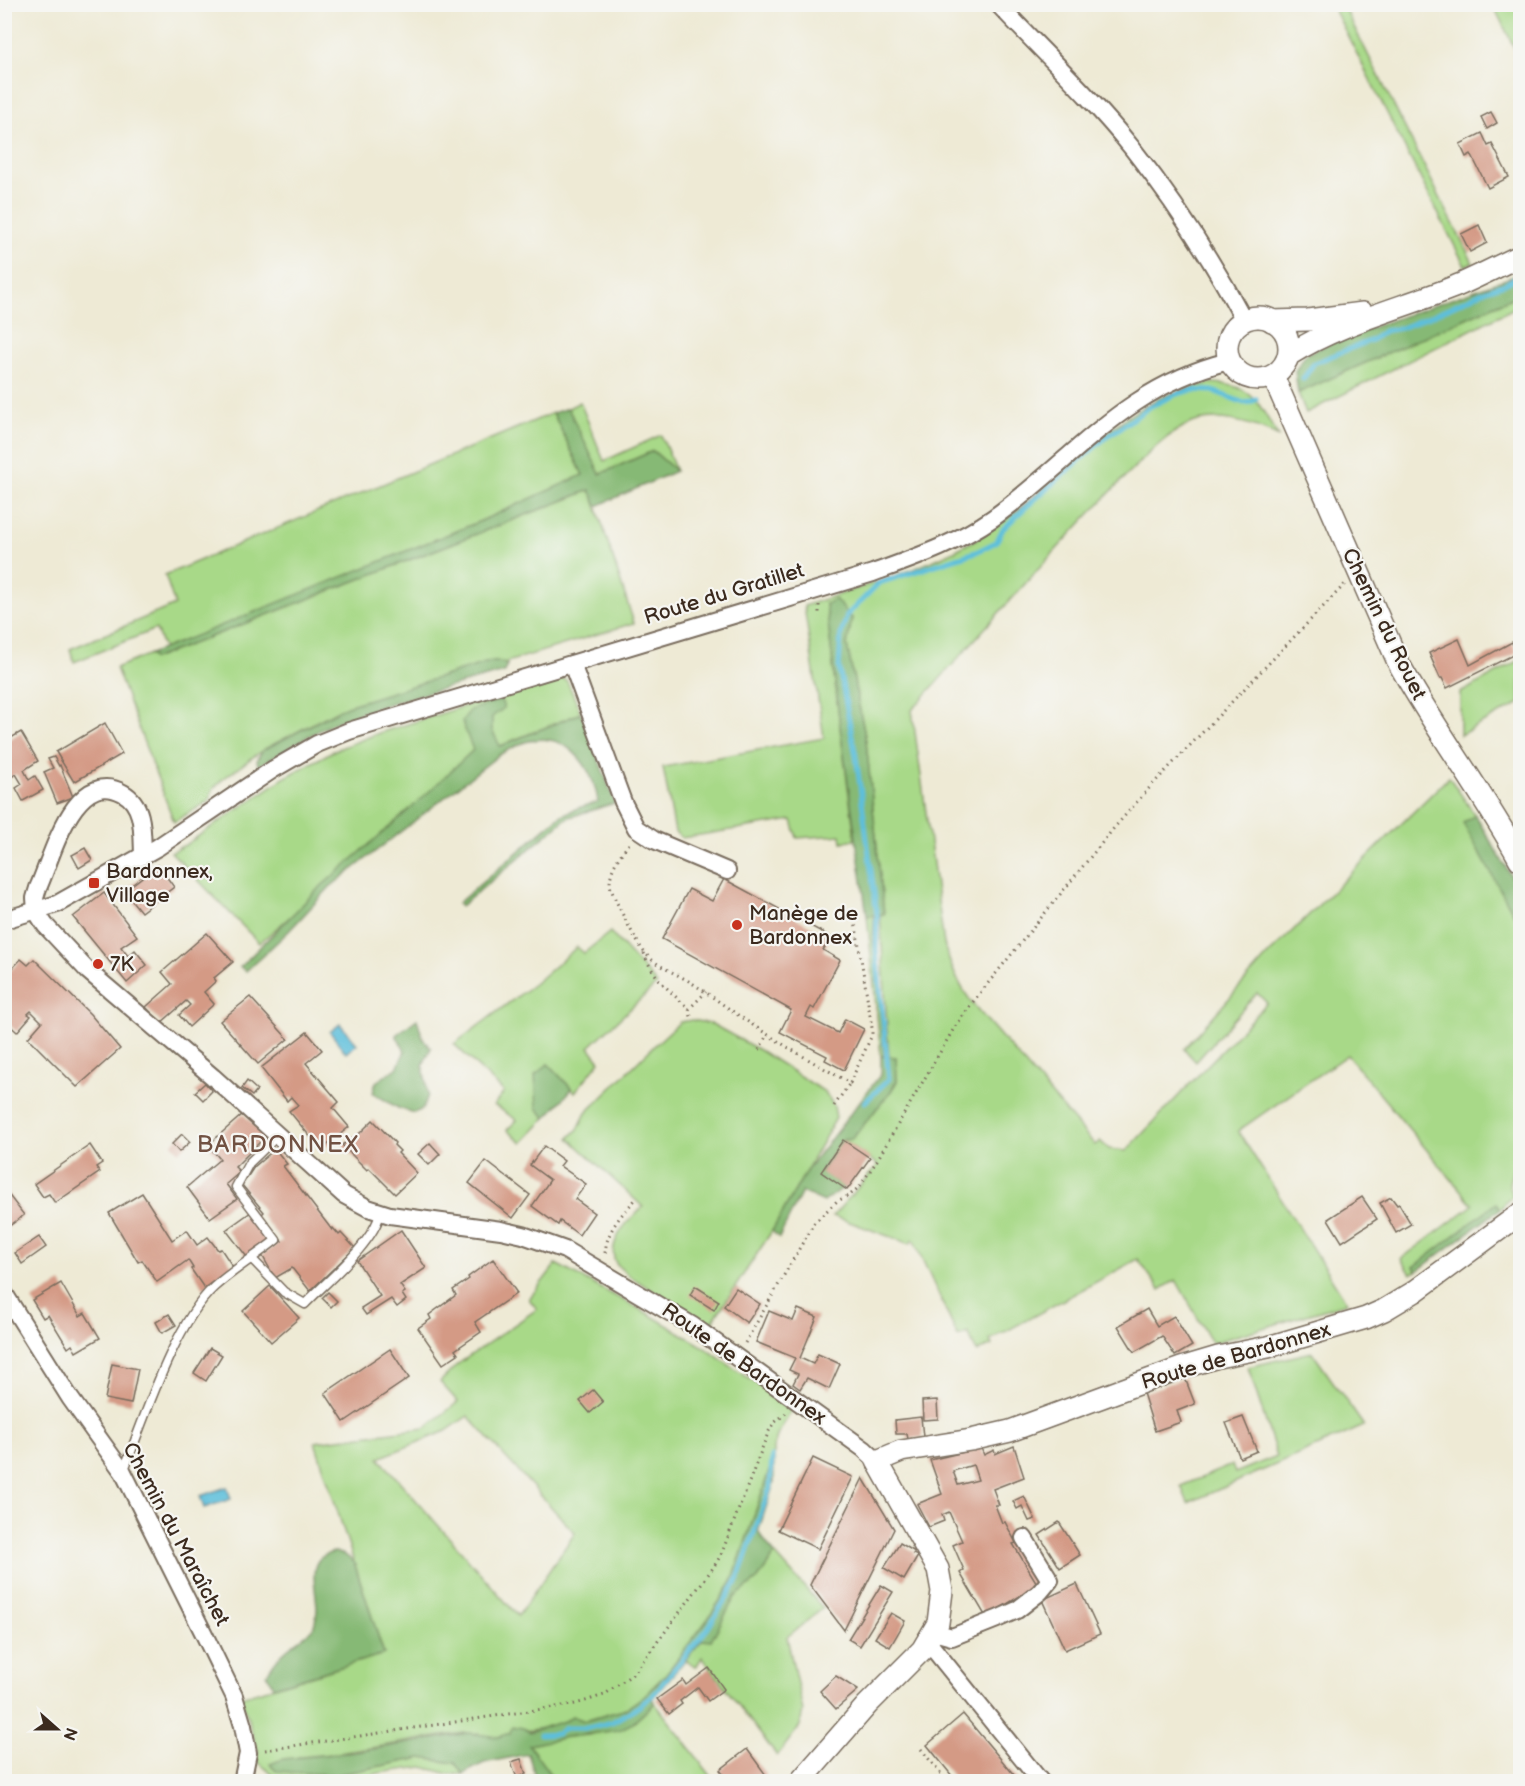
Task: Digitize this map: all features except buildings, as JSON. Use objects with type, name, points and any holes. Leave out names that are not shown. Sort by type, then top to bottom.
[{"type":"street","points":[[998,4],[1131,147],[1186,224],[1244,320]]},
{"type":"street","points":[[1288,355],[1309,343],[1382,311],[1452,287],[1521,256]]},
{"type":"street","points":[[1272,321],[1286,333],[1289,346],[1288,355],[1282,368],[1273,376],[1261,380],[1249,379],[1239,373],[1229,361],[1226,348],[1227,339],[1236,325],[1244,320],[1258,317],[1272,321],[1308,320],[1382,311]]},
{"type":"street","name":"Route du Gratillet","points":[[4,920],[57,904],[143,856],[272,770],[328,740],[401,714],[873,573],[927,554],[991,519],[1103,425],[1136,401],[1160,386],[1188,373],[1229,361]]},
{"type":"street","name":"Chemin du Rouet","points":[[1273,376],[1398,662],[1418,699],[1521,860]]},
{"type":"street","points":[[572,664],[630,819],[639,830],[654,840],[728,871]]},
{"type":"street","points":[[36,911],[35,898],[38,888],[66,822],[73,808],[82,797],[90,792],[111,789],[120,792],[135,803],[142,830],[143,856]]},
{"type":"street","name":"Route de Bardonnex","points":[[36,911],[45,925],[88,970],[344,1195],[380,1213],[483,1227],[523,1235],[565,1250],[693,1326],[864,1449],[877,1461],[902,1451],[1010,1431],[1181,1368],[1218,1357],[1268,1347],[1366,1318],[1414,1292],[1521,1214]]},
{"type":"street","name":"Chemin du Maraîchet","points":[[4,1293],[70,1398],[123,1472],[234,1696],[248,1753],[242,1782]]},
{"type":"street","points":[[800,1782],[867,1705],[931,1637],[938,1623],[942,1603],[938,1569],[877,1461]]},
{"type":"street","points":[[931,1637],[952,1637],[1017,1610],[1040,1592],[1050,1580],[1024,1538]]},
{"type":"street","points":[[931,1637],[1041,1782]]},
{"type":"lane","points":[[123,1472],[170,1355],[197,1308],[214,1287],[276,1240],[236,1187],[249,1163],[278,1135]]},
{"type":"lane","points":[[252,1259],[284,1292],[305,1304],[369,1238],[380,1213]]},
{"type":"path","points":[[736,1358],[814,1222],[860,1186],[953,1030],[972,1003],[1114,828],[1151,786],[1342,587]]},
{"type":"path","points":[[639,830],[617,858],[609,883],[613,899],[643,951],[648,965],[660,981],[689,1009],[692,1020]]},
{"type":"path","points":[[834,1106],[850,1083],[872,1035],[856,927],[854,921],[843,912]]},
{"type":"path","points":[[643,951],[767,1035],[850,1083]]},
{"type":"path","points":[[689,1009],[706,992]]},
{"type":"path","points":[[759,1050],[767,1035]]},
{"type":"path","points":[[604,1272],[609,1234],[619,1217],[636,1199]]},
{"type":"path","points":[[248,1753],[576,1704],[595,1699],[616,1687],[641,1665],[722,1555],[768,1433],[777,1420],[802,1404]]},
{"type":"path","points":[[921,1749],[947,1782]]},
{"type":"green space","points":[[1332,5],[1343,5],[1473,263],[1465,266]]},
{"type":"green space","points":[[1493,5],[1520,5],[1520,59]]},
{"type":"green space","points":[[1514,276],[1520,281],[1520,294],[1298,393],[1295,371],[1306,354],[1346,337]]},
{"type":"green space","points":[[1520,294],[1520,305],[1306,413],[1298,393]]},
{"type":"green space","points":[[1210,383],[1237,387],[1246,392],[1259,405],[1279,437],[1244,423],[1219,419],[1194,422],[1173,433],[1139,463],[1075,529],[912,710],[944,944],[949,960],[972,1003],[1095,1145],[1100,1141],[1109,1149],[1126,1151],[1267,1003],[1257,993],[1196,1062],[1184,1049],[1267,956],[1449,777],[1475,815],[1464,823],[1520,925],[1520,1139],[1509,1184],[1513,1195],[1500,1209],[1496,1204],[1415,1268],[1417,1271],[1411,1274],[1401,1259],[1473,1205],[1347,1055],[1238,1131],[1347,1303],[1212,1343],[1176,1280],[1160,1290],[1138,1259],[990,1340],[992,1345],[977,1352],[968,1333],[958,1337],[913,1239],[910,1244],[833,1216],[878,1165],[843,1140],[852,1139],[897,1081],[896,1057],[889,1057],[880,914],[884,914],[866,741],[847,645],[852,618],[826,604],[855,839],[842,842],[841,835],[797,838],[792,820],[682,838],[675,832],[663,767],[824,738],[804,606],[898,575],[965,545],[1007,518],[1107,432],[1128,417],[1164,396]]},
{"type":"green space","points":[[580,402],[604,461],[661,435],[676,471],[653,451],[600,474],[568,408]]},
{"type":"green space","points":[[568,408],[600,474],[653,451],[676,471],[597,506],[590,490],[153,659],[150,654],[481,521],[583,475],[553,413]]},
{"type":"green space","points":[[553,413],[583,475],[481,521],[164,649],[156,629],[74,662],[70,649],[175,605],[165,575]]},
{"type":"green space","points":[[591,490],[634,623],[507,662],[507,665],[501,662],[489,662],[340,709],[263,750],[223,779],[213,789],[209,801],[174,822],[116,668],[150,654],[153,659]]},
{"type":"green space","points":[[835,599],[852,618],[847,645],[866,741],[884,914],[867,916],[841,735],[826,604]]},
{"type":"green space","points":[[1520,660],[1520,703],[1460,735],[1460,693]]},
{"type":"green space","points":[[489,662],[501,662],[507,665],[504,672],[400,700],[339,721],[308,736],[258,766],[257,759],[263,750],[347,706]]},
{"type":"green space","points":[[555,678],[567,681],[581,713],[509,742],[318,893],[259,943],[171,852],[185,845],[284,778],[335,750],[379,733]]},
{"type":"green space","points":[[501,700],[504,708],[492,717],[492,730],[500,746],[581,713],[615,803],[567,818],[461,906],[458,903],[560,816],[598,802],[584,764],[565,746],[540,739],[522,743],[499,755],[330,887],[289,931],[246,971],[240,967],[318,889],[419,801],[473,750],[462,722],[470,710]]},
{"type":"green space","points":[[1475,815],[1520,891],[1520,925],[1463,823]]},
{"type":"green space","points":[[874,915],[873,941],[884,1056],[881,1056],[867,916]]},
{"type":"green space","points":[[610,932],[657,984],[589,1047],[600,1061],[575,1092],[548,1064],[537,1108],[546,1118],[522,1143],[507,1130],[517,1120],[494,1105],[504,1092],[454,1044],[534,984],[577,947],[584,953]]},
{"type":"green space","points":[[417,1019],[423,1039],[431,1048],[423,1065],[428,1095],[423,1109],[414,1113],[398,1108],[373,1093],[376,1082],[397,1068],[405,1051],[396,1035]]},
{"type":"green space","points":[[692,1020],[712,1024],[759,1050],[825,1092],[834,1106],[836,1118],[772,1231],[709,1327],[628,1275],[617,1265],[614,1257],[616,1241],[625,1225],[643,1207],[569,1138],[578,1129],[586,1113],[656,1044],[680,1022]]},
{"type":"green space","points":[[881,1056],[896,1057],[897,1081],[852,1139],[843,1140],[821,1171],[844,1187],[824,1202],[802,1192],[779,1238],[772,1231],[807,1170],[881,1074]]},
{"type":"green space","points":[[548,1064],[572,1089],[546,1118],[537,1108],[535,1075]]},
{"type":"green space","points":[[1496,1203],[1500,1209],[1417,1271],[1414,1267]]},
{"type":"green space","points":[[556,1264],[699,1344],[792,1409],[774,1446],[774,1483],[769,1472],[732,1582],[708,1619],[666,1674],[644,1696],[626,1709],[585,1721],[572,1716],[558,1724],[499,1737],[465,1733],[339,1753],[297,1757],[336,1775],[421,1758],[455,1763],[463,1774],[449,1774],[423,1767],[379,1773],[345,1781],[315,1782],[290,1776],[275,1777],[257,1761],[258,1751],[241,1697],[384,1654],[315,1442],[425,1428],[458,1402],[440,1382],[458,1364],[537,1309],[529,1299]],"holes":[[[468,1416],[575,1533],[518,1616],[379,1458],[446,1431]]]},
{"type":"green space","points":[[1312,1352],[1364,1426],[1188,1503],[1181,1486],[1232,1465],[1235,1473],[1277,1456],[1248,1367]]},
{"type":"green space","points":[[769,1471],[774,1483],[758,1532],[775,1554],[758,1579],[735,1597],[711,1641],[702,1640],[652,1699],[655,1703],[633,1723],[619,1730],[529,1745],[555,1781],[526,1781],[523,1779],[535,1775],[528,1754],[484,1763],[463,1774],[455,1763],[421,1758],[336,1775],[276,1771],[270,1764],[283,1759],[355,1752],[468,1733],[498,1737],[510,1733],[512,1726],[529,1732],[567,1720],[572,1716],[585,1721],[626,1709],[644,1696],[666,1674],[708,1619],[732,1582]]},
{"type":"green space","points":[[335,1552],[345,1555],[354,1562],[384,1654],[273,1687],[267,1674],[272,1666],[282,1653],[313,1629],[317,1612],[315,1566],[325,1555]]},
{"type":"green space","points":[[775,1554],[823,1608],[787,1637],[803,1711],[800,1726],[777,1756],[702,1657],[696,1667],[685,1659],[702,1640],[711,1640],[735,1597],[758,1579]]},
{"type":"green space","points":[[655,1703],[715,1781],[555,1781],[528,1745],[589,1735],[633,1723]]},
{"type":"water","points":[[340,1024],[357,1044],[346,1053],[330,1032]]},
{"type":"water","points":[[227,1487],[231,1499],[204,1508],[200,1496]]},
{"type":"waterway","points":[[1303,379],[1314,363],[1372,340],[1384,331],[1401,328],[1433,315],[1505,284],[1520,275]]},
{"type":"waterway","points":[[865,1102],[889,1079],[876,950],[877,915],[856,756],[839,668],[841,634],[847,615],[879,583],[976,552],[996,542],[1003,529],[1025,508],[1104,439],[1151,406],[1192,390],[1213,391],[1244,403],[1256,399]]},
{"type":"waterway","points":[[540,1735],[557,1734],[565,1728],[588,1728],[612,1722],[653,1695],[708,1628],[737,1581],[770,1488],[772,1457]]},
{"type":"place","name":"Bardonnex, Village","points":[[94,883]]},
{"type":"place","name":"Manège de Bardonnex","points":[[737,925]]},
{"type":"place","name":"7K","points":[[98,964]]},
{"type":"district","name":"BARDONNEX","points":[[278,1144]]}]
